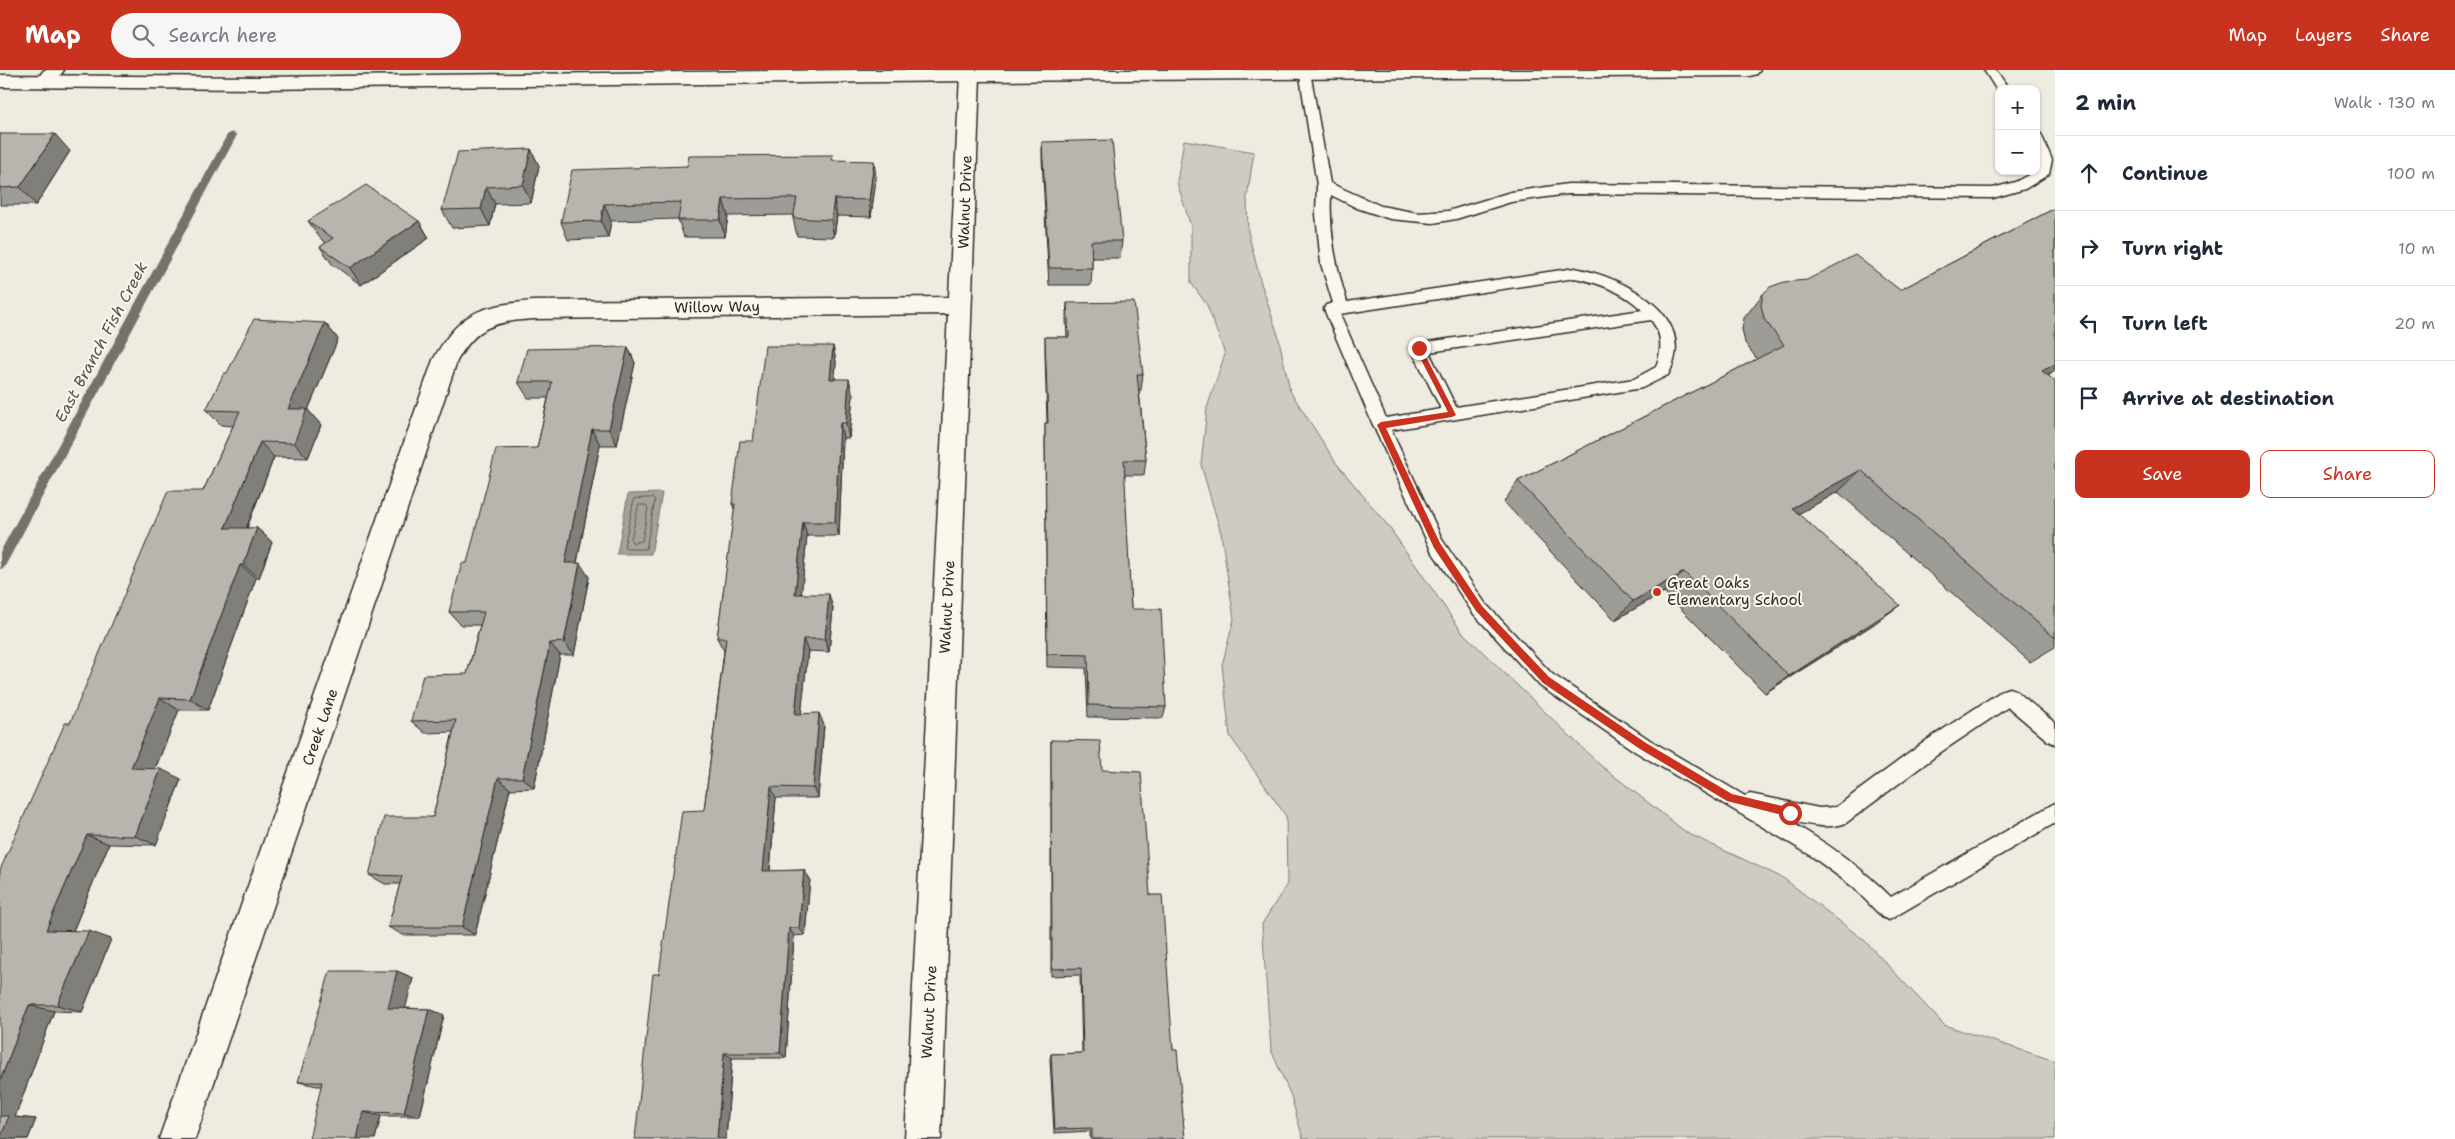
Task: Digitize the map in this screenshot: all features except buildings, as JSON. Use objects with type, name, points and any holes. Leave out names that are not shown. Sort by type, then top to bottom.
[{"type":"street","points":[[0,81],[50,76],[259,83],[970,72],[1750,70]]},
{"type":"street","name":"Walnut Drive","points":[[923,1139],[970,72]]},
{"type":"street","name":"Willow Way","points":[[474,321],[502,312],[533,310],[961,305]]},
{"type":"street","name":"Creek Lane","points":[[177,1139],[445,360],[456,340],[474,321]]},
{"type":"lane","points":[[1990,70],[2000,85]]},
{"type":"lane","points":[[1304,72],[1324,185],[1328,264],[1342,308]]},
{"type":"lane","points":[[2040,147],[2045,160],[2044,171],[2040,174]]},
{"type":"lane","points":[[1324,185],[1349,201],[1377,210],[1409,217],[1434,218],[1458,214],[1493,202],[1537,191],[1568,189],[1993,193],[2013,190],[2031,182],[2039,175]]},
{"type":"lane","points":[[1381,425],[1638,384],[1656,376],[1663,371],[1667,364],[1670,347],[1665,332],[1654,314],[1629,290],[1595,277],[1575,273],[1331,309],[1381,425],[1437,545],[1479,608],[1546,680],[1643,746],[1817,848],[1860,880],[1889,910],[2055,812]]},
{"type":"lane","points":[[1452,415],[1419,348],[1654,314]]},
{"type":"lane","points":[[1730,798],[1790,813],[1819,817],[1839,816],[1934,746],[2009,696],[2055,736]]},
{"type":"shaded area","points":[[1184,140],[1254,152],[1247,197],[1248,232],[1261,283],[1278,335],[1290,391],[1337,464],[1389,527],[1462,632],[1600,765],[1687,833],[1783,878],[1864,940],[1944,1025],[2055,1061],[2055,1139],[1303,1139],[1291,1096],[1271,1050],[1262,924],[1287,884],[1286,816],[1230,736],[1222,665],[1234,619],[1221,533],[1201,465],[1207,408],[1225,354],[1207,305],[1191,283],[1191,227],[1177,182]]},
{"type":"water","points":[[662,493],[651,554],[617,554],[628,494]]},
{"type":"waterway","name":"East Branch Fish Creek","points":[[0,564],[232,135]]},
{"type":"place","name":"Great Oaks Elementary School","points":[[1657,592]]},
{"type":"route","points":[[1419,348],[1452,415],[1381,425],[1437,545],[1479,608],[1546,680],[1643,746],[1730,798],[1790,813]]}]
